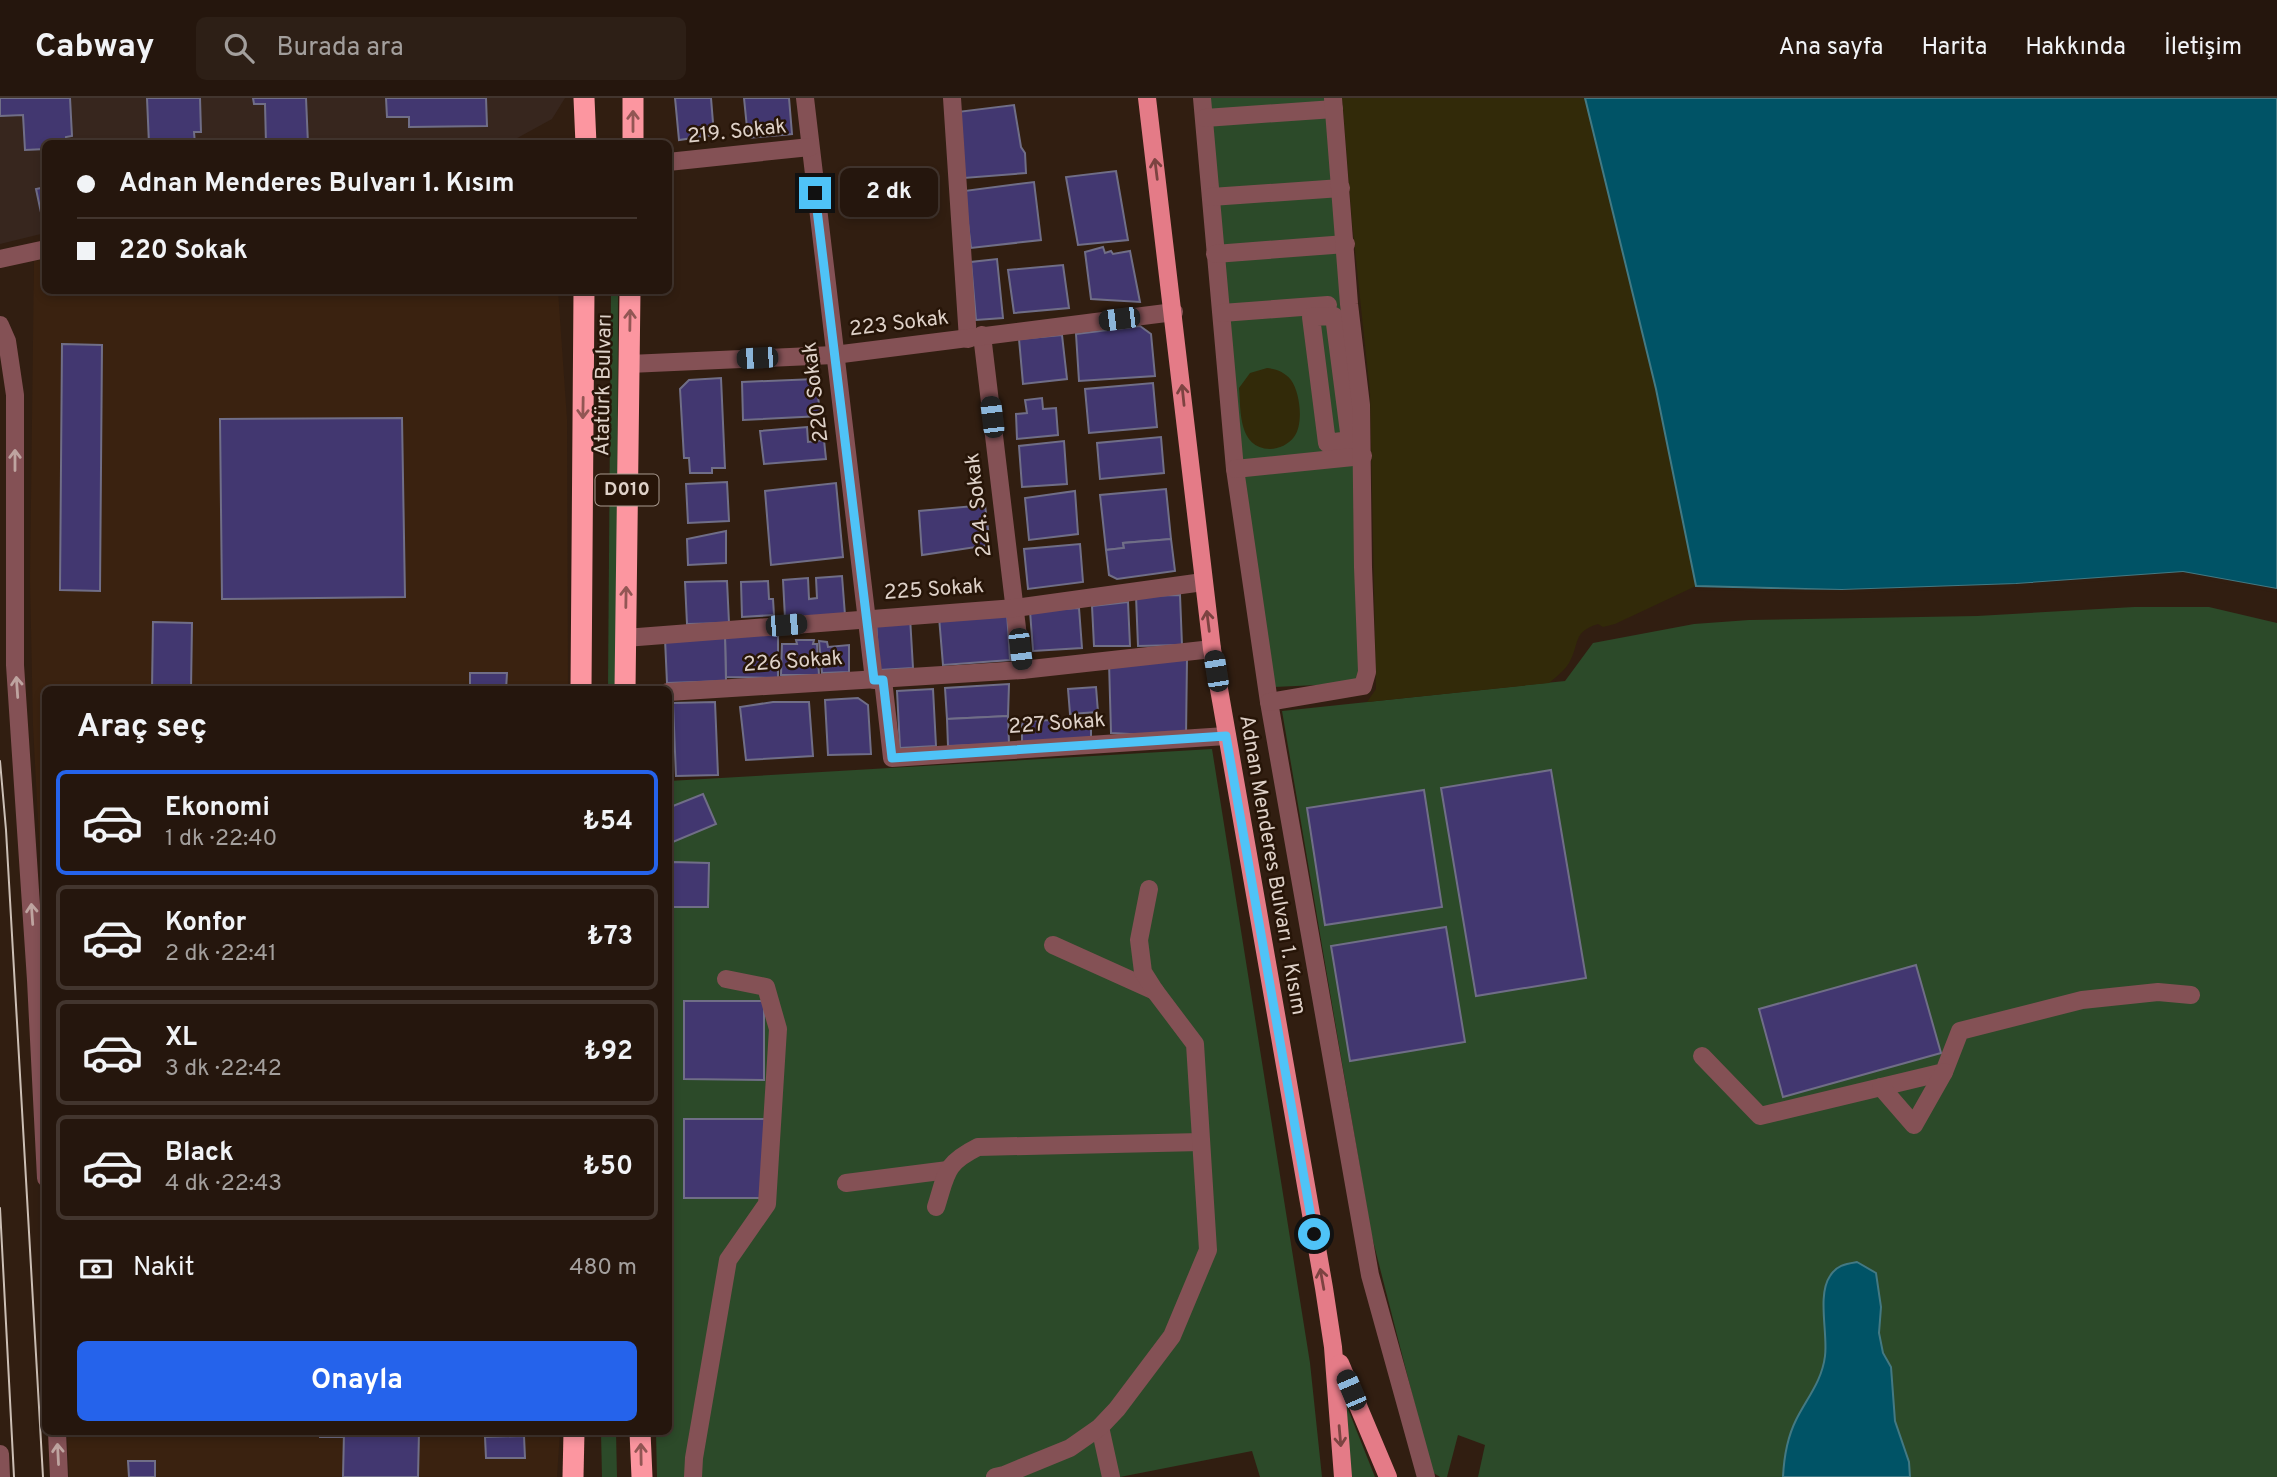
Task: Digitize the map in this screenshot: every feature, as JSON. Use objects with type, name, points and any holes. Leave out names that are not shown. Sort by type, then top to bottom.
[{"type":"highway","points":[[584,98],[585,140]]},
{"type":"highway","points":[[632,98],[633,140]]},
{"type":"highway","name":"Atatürk Bulvarı","points":[[581,686],[584,294]]},
{"type":"highway","name":"Atatürk Bulvarı","points":[[625,686],[630,294]]},
{"type":"highway","points":[[573,1477],[574,1435]]},
{"type":"highway","points":[[640,1435],[642,1477]]},
{"type":"main road","name":"Adnan Menderes Bulvarı 1. Kısım","points":[[1147,98],[1212,649],[1333,1347],[1343,1477]]},
{"type":"main road","name":"Adnan Menderes Bulvarı 1. Kısım","points":[[1333,1347],[1388,1477]]},
{"type":"street","name":"220 Sokak","points":[[804,98],[867,618],[892,758]]},
{"type":"street","name":"224. Sokak","points":[[953,98],[975,337],[1022,670]]},
{"type":"street","points":[[1202,98],[1235,469],[1269,702],[1370,1275],[1426,1477]]},
{"type":"street","points":[[1205,118],[1334,104],[1349,304],[1361,405],[1367,671],[1363,686],[1269,702]]},
{"type":"street","name":"219. Sokak","points":[[672,162],[810,147]]},
{"type":"street","points":[[1211,197],[1341,188]]},
{"type":"street","points":[[1215,254],[1346,244]]},
{"type":"street","points":[[0,259],[42,250]]},
{"type":"street","points":[[1222,313],[1321,311],[1349,304]]},
{"type":"street","points":[[1235,469],[1332,450],[1350,440],[1334,316],[1321,311]]},
{"type":"street","name":"223 Sokak","points":[[629,364],[834,355],[1174,312]]},
{"type":"street","points":[[0,325],[8,341],[15,395],[15,665],[42,1099]]},
{"type":"street","points":[[1332,450],[1363,456]]},
{"type":"street","name":"225 Sokak","points":[[625,638],[1015,608],[1203,582]]},
{"type":"street","name":"226 Sokak","points":[[672,692],[1022,670],[1212,649]]},
{"type":"street","name":"227 Sokak","points":[[892,758],[1226,736]]},
{"type":"street","points":[[995,1477],[1070,1448],[1100,1427],[1172,1336],[1208,1250],[1195,1044],[1154,991],[1143,972],[1139,940],[1149,889]]},
{"type":"street","points":[[1053,945],[1154,991]]},
{"type":"street","points":[[693,1477],[728,1260],[767,1203],[778,1029],[766,987],[726,979]]},
{"type":"street","points":[[1881,1087],[1914,1125],[1944,1072],[1960,1031],[2082,1000],[2158,992],[2191,995]]},
{"type":"street","points":[[1702,1056],[1759,1116],[1944,1072]]},
{"type":"street","points":[[936,1207],[948,1170],[958,1157],[978,1147],[1201,1142]]},
{"type":"street","points":[[846,1183],[948,1170]]},
{"type":"street","points":[[1100,1427],[1111,1477]]},
{"type":"street","points":[[57,1435],[59,1477]]},
{"type":"street","points":[[0,1454],[1,1477]]},
{"type":"shaded area","points":[[0,98],[565,98],[552,119],[514,140],[42,140],[42,234],[0,244]]},
{"type":"shaded area","points":[[42,260],[42,294],[558,294],[567,419],[568,686],[42,686],[42,895],[33,726],[30,579],[34,261]]},
{"type":"shaded area","points":[[67,1435],[560,1435],[557,1477],[69,1477]]},
{"type":"green space","points":[[1206,98],[1328,98],[1357,406],[1361,683],[1274,687],[1246,507]]},
{"type":"green space","points":[[611,294],[618,294],[617,686],[608,686]]},
{"type":"green space","points":[[2134,607],[2209,607],[2277,623],[2277,1477],[1478,1477],[1485,1445],[1458,1435],[1447,1477],[1440,1477],[1432,1472],[1371,1233],[1282,711],[1565,681],[1593,643],[1694,624],[1749,620],[1977,616]]},
{"type":"green space","points":[[1212,749],[1310,1363],[1322,1477],[1260,1477],[1252,1451],[1120,1477],[657,1477],[656,1435],[672,1435],[672,781]]},
{"type":"green space","points":[[1344,1399],[1375,1477],[1347,1477]]},
{"type":"green space","points":[[601,1435],[616,1435],[617,1477],[602,1477]]},
{"type":"sand","points":[[1342,98],[1585,98],[1656,389],[1696,586],[1615,624],[1590,627],[1580,635],[1569,663],[1549,683],[1367,702],[1376,689],[1370,393]]},
{"type":"sand","points":[[1267,368],[1280,371],[1291,380],[1300,408],[1299,424],[1294,437],[1284,446],[1270,449],[1260,447],[1247,435],[1241,417],[1239,388],[1250,373]]},
{"type":"water","points":[[1585,98],[2277,98],[2277,589],[2183,572],[2016,584],[1842,590],[1696,586],[1656,389]]},
{"type":"water","points":[[1857,1262],[1876,1273],[1881,1307],[1879,1333],[1883,1353],[1891,1367],[1895,1421],[1909,1462],[1910,1477],[1783,1477],[1790,1434],[1823,1365],[1826,1347],[1823,1304],[1826,1284],[1838,1267]]},
{"type":"pier","points":[[2183,572],[2277,589],[2277,593],[2183,575],[2016,587],[1842,593],[1693,588],[1842,590],[2016,584]]},
{"type":"building","points":[[0,98],[70,98],[72,136],[66,137],[66,140],[42,140],[42,149],[25,150],[23,115],[0,116]]},
{"type":"building","points":[[147,98],[200,98],[201,132],[194,132],[195,140],[149,140]]},
{"type":"building","points":[[253,98],[306,98],[308,140],[266,140],[265,104],[254,104]]},
{"type":"building","points":[[386,98],[486,98],[487,126],[409,127],[409,117],[387,117]]},
{"type":"building","points":[[675,98],[711,98],[714,135],[679,140]]},
{"type":"building","points":[[744,98],[789,98],[792,134],[748,138]]},
{"type":"building","points":[[1014,105],[1021,147],[1025,153],[1026,173],[964,178],[957,112]]},
{"type":"building","points":[[1116,171],[1128,240],[1078,245],[1066,177]]},
{"type":"building","points":[[1034,182],[1041,240],[971,248],[964,191]]},
{"type":"building","points":[[42,188],[42,217],[36,189]]},
{"type":"building","points":[[1103,247],[1105,253],[1130,251],[1140,302],[1091,299],[1085,252]]},
{"type":"building","points":[[997,259],[1003,318],[976,320],[971,262]]},
{"type":"building","points":[[1063,265],[1069,308],[1014,313],[1008,270]]},
{"type":"building","points":[[1140,326],[1151,334],[1155,376],[1079,381],[1076,334]]},
{"type":"building","points":[[1062,335],[1067,379],[1023,384],[1019,339]]},
{"type":"building","points":[[62,344],[102,345],[100,591],[60,590]]},
{"type":"building","points":[[721,378],[725,468],[712,468],[712,473],[690,473],[689,458],[684,458],[680,389],[689,380]]},
{"type":"building","points":[[815,379],[821,416],[743,420],[742,382]]},
{"type":"building","points":[[1153,383],[1157,427],[1089,433],[1085,389]]},
{"type":"building","points":[[1042,398],[1043,409],[1056,408],[1058,435],[1017,439],[1016,414],[1027,413],[1025,400]]},
{"type":"building","points":[[402,418],[405,597],[222,599],[220,419]]},
{"type":"building","points":[[807,427],[808,442],[824,440],[826,459],[764,464],[760,431]]},
{"type":"building","points":[[1161,437],[1164,473],[1100,479],[1097,443]]},
{"type":"building","points":[[1064,441],[1067,484],[1022,487],[1019,446]]},
{"type":"building","points":[[727,482],[729,521],[688,523],[686,484]]},
{"type":"building","points":[[836,483],[843,557],[771,565],[765,491]]},
{"type":"building","points":[[1166,489],[1171,539],[1123,543],[1124,548],[1106,550],[1100,495]]},
{"type":"building","points":[[1075,491],[1078,534],[1029,540],[1025,498]]},
{"type":"building","points":[[985,505],[990,545],[922,555],[919,511]]},
{"type":"building","points":[[726,531],[726,563],[688,565],[687,539]]},
{"type":"building","points":[[1171,539],[1175,571],[1117,579],[1109,575],[1106,550],[1124,548],[1123,543]]},
{"type":"building","points":[[1080,544],[1083,582],[1028,589],[1024,549]]},
{"type":"building","points":[[842,576],[845,615],[785,618],[783,580],[808,578],[809,599],[817,598],[816,578]]},
{"type":"building","points":[[727,581],[729,623],[687,624],[685,582]]},
{"type":"building","points":[[768,581],[769,599],[773,599],[774,615],[742,617],[741,582]]},
{"type":"building","points":[[1180,595],[1182,645],[1138,646],[1136,596]]},
{"type":"building","points":[[1128,602],[1130,646],[1094,646],[1092,606]]},
{"type":"building","points":[[1079,608],[1082,648],[1033,651],[1030,611]]},
{"type":"building","points":[[1007,612],[1010,660],[943,665],[939,617]]},
{"type":"building","points":[[910,617],[913,668],[879,670],[876,620]]},
{"type":"building","points":[[153,622],[192,623],[191,686],[152,686]]},
{"type":"building","points":[[778,633],[778,678],[726,677],[725,637]]},
{"type":"building","points":[[725,637],[726,681],[667,683],[665,639]]},
{"type":"building","points":[[796,640],[814,640],[813,644],[817,644],[819,675],[781,675],[782,644],[797,644]]},
{"type":"building","points":[[819,641],[827,642],[828,647],[849,645],[849,672],[822,673]]},
{"type":"building","points":[[1187,658],[1186,737],[1111,733],[1109,662]]},
{"type":"building","points":[[470,673],[507,673],[506,686],[470,686]]},
{"type":"building","points":[[1009,684],[1008,716],[947,719],[945,688]]},
{"type":"building","points":[[1096,687],[1098,712],[1070,714],[1068,689]]},
{"type":"building","points":[[933,689],[936,746],[900,748],[897,691]]},
{"type":"building","points":[[858,698],[868,705],[871,754],[828,755],[825,700]]},
{"type":"building","points":[[715,702],[718,775],[676,776],[673,703]]},
{"type":"building","points":[[773,702],[809,702],[813,756],[746,760],[740,707]]},
{"type":"building","points":[[1008,716],[1009,744],[948,746],[947,719]]},
{"type":"building","points":[[1091,719],[1091,741],[1022,743],[1022,721]]},
{"type":"building","points":[[1551,770],[1586,978],[1476,996],[1441,788]]},
{"type":"building","points":[[1424,790],[1442,907],[1325,925],[1307,808]]},
{"type":"building","points":[[703,794],[716,824],[672,842],[672,806]]},
{"type":"building","points":[[673,862],[709,863],[708,907],[672,907]]},
{"type":"building","points":[[1446,927],[1465,1042],[1350,1061],[1331,946]]},
{"type":"building","points":[[1916,965],[1941,1053],[1783,1097],[1759,1009]]},
{"type":"building","points":[[684,1001],[764,1001],[764,1080],[684,1079]]},
{"type":"building","points":[[684,1119],[765,1119],[764,1198],[684,1198]]},
{"type":"building","points":[[320,1435],[344,1435],[344,1437]]},
{"type":"building","points":[[344,1435],[419,1435],[418,1477],[343,1477]]},
{"type":"building","points":[[524,1436],[525,1458],[486,1458],[485,1437]]},
{"type":"building","points":[[128,1461],[155,1461],[155,1477],[129,1477]]},
{"type":"tram line","points":[[0,761],[43,1477]]},
{"type":"tram line","points":[[0,1208],[14,1477]]},
{"type":"route","points":[[815,193],[874,680],[883,680],[892,758],[1226,736],[1314,1234]]}]
